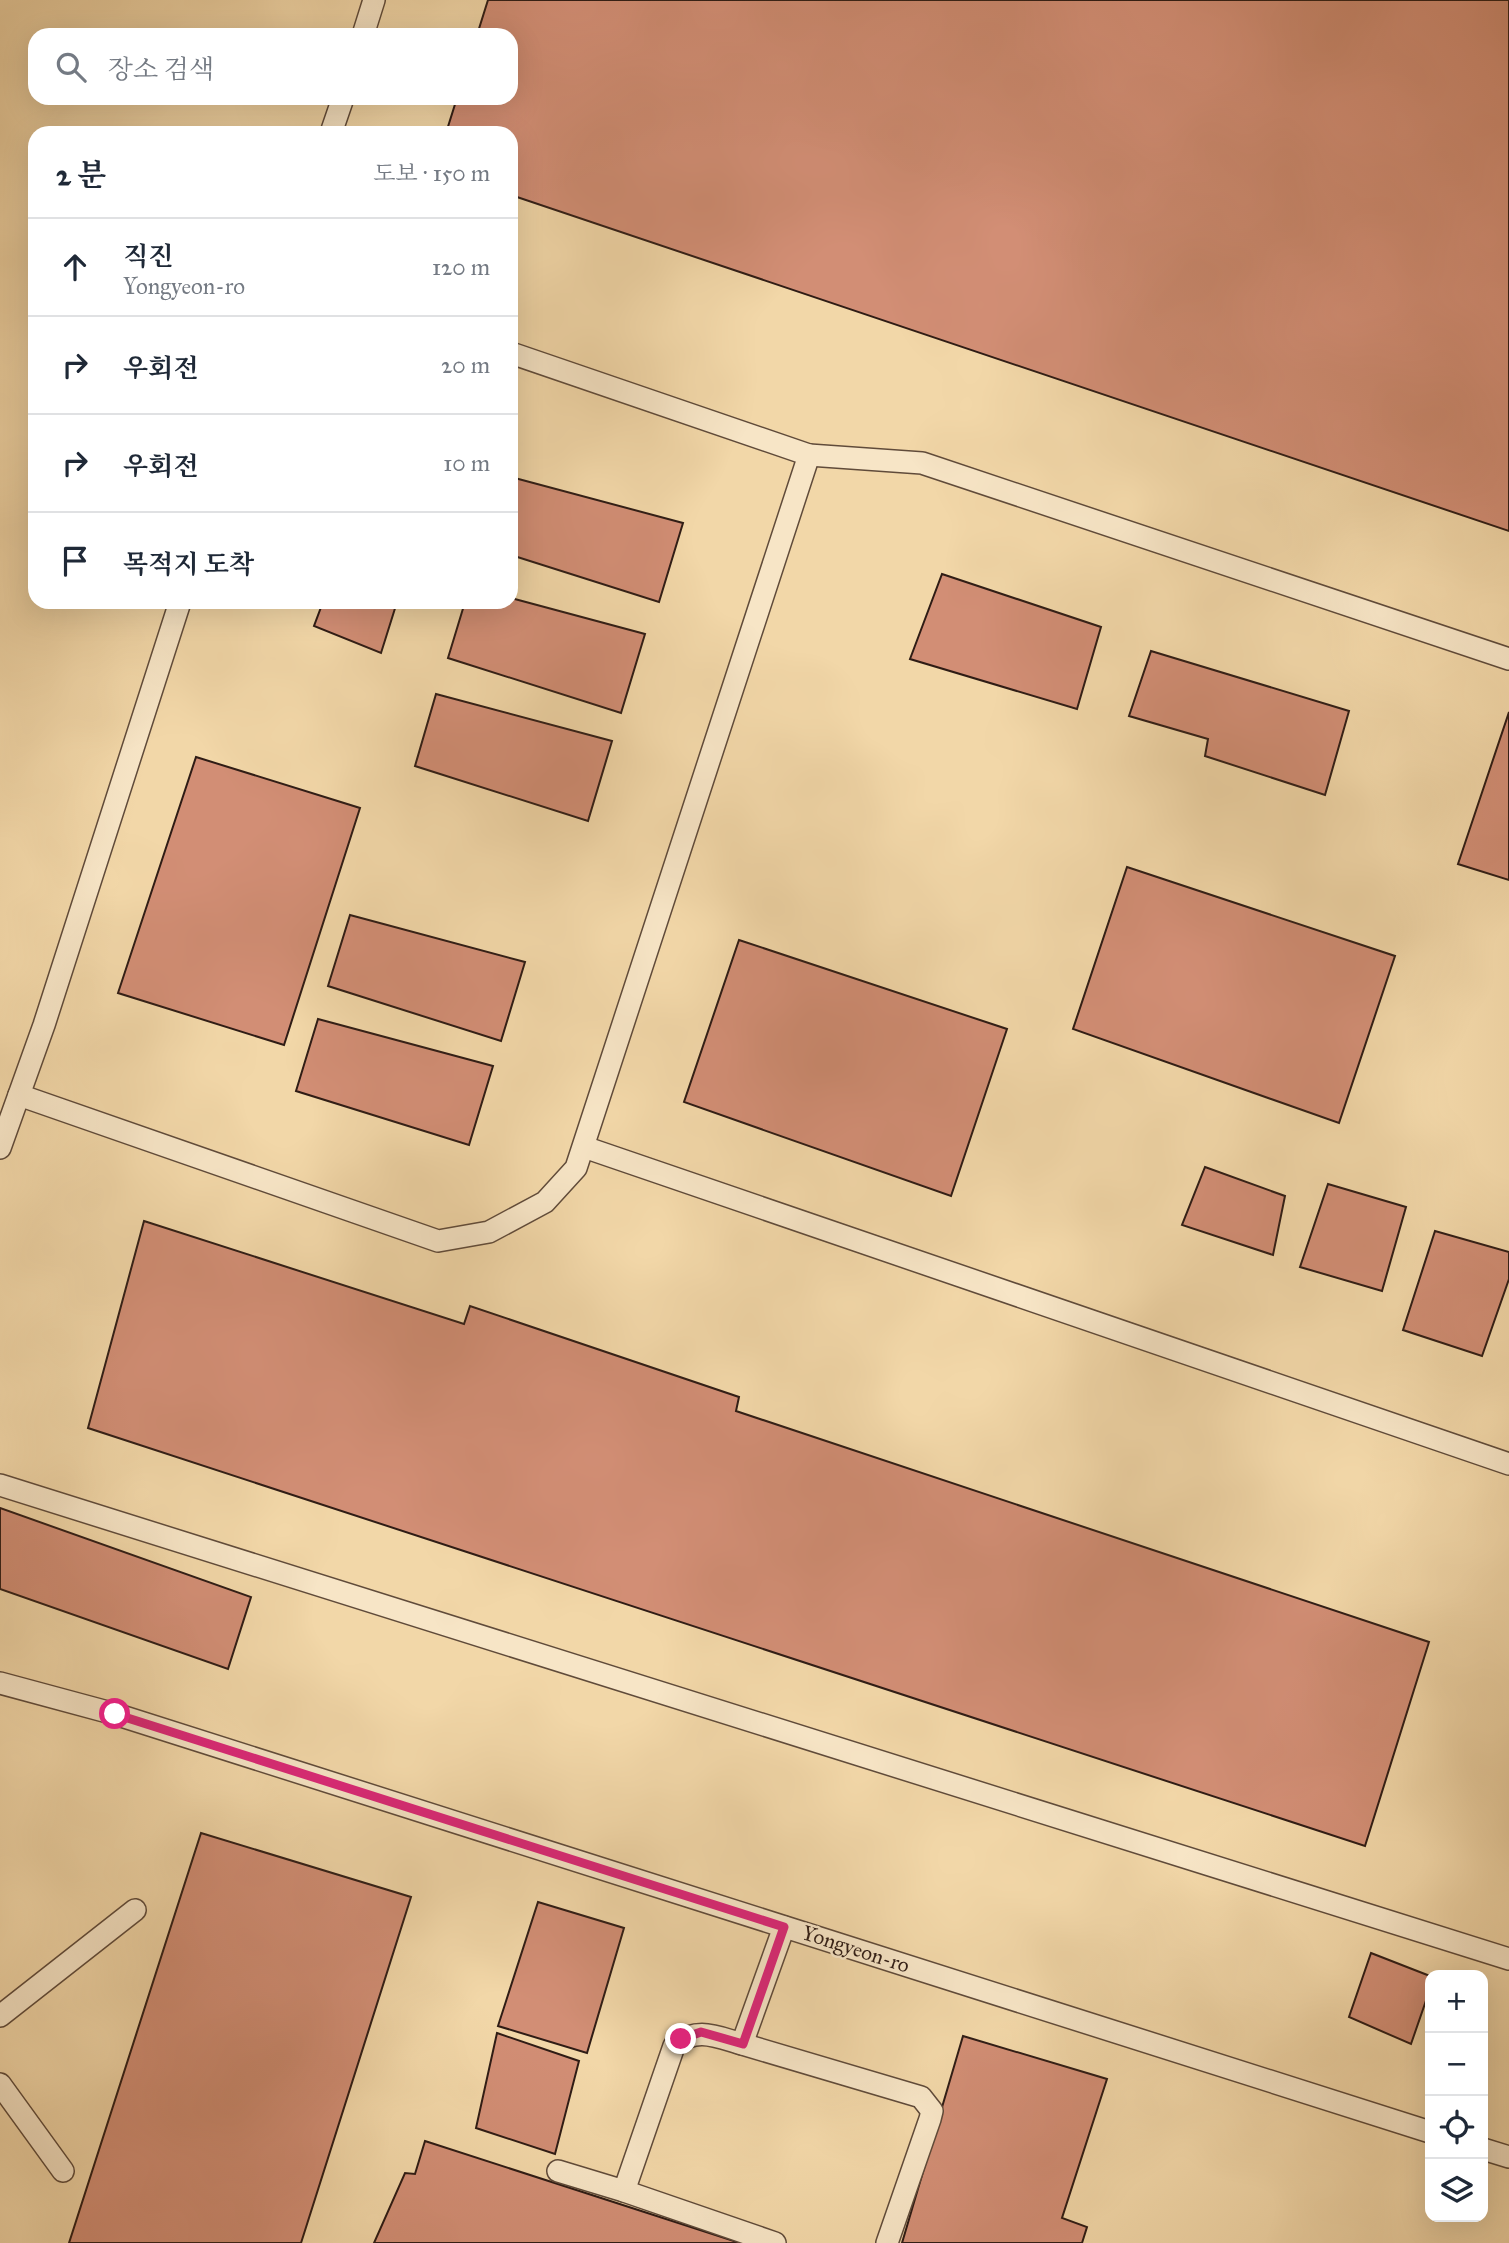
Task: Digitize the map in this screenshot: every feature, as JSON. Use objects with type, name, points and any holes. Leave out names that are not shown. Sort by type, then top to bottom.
[{"type":"lane","points":[[365,28],[374,0]]},
{"type":"lane","points":[[333,126],[340,105]]},
{"type":"lane","points":[[518,355],[809,455],[922,463],[1509,659]]},
{"type":"lane","points":[[19,1095],[438,1241],[489,1232],[545,1202],[576,1168],[809,455]]},
{"type":"lane","points":[[0,1148],[178,609]]},
{"type":"lane","points":[[583,1147],[1509,1464]]},
{"type":"lane","points":[[0,1485],[1509,1959]]},
{"type":"lane","name":"Yongyeon-ro","points":[[0,1683],[115,1714],[1425,2130]]},
{"type":"lane","points":[[0,2016],[135,1910]]},
{"type":"lane","points":[[743,2044],[784,1927]]},
{"type":"lane","points":[[624,2191],[674,2046],[681,2039],[701,2032],[921,2097],[932,2111],[887,2243]]},
{"type":"lane","points":[[0,2084],[63,2171]]},
{"type":"lane","points":[[1488,2151],[1509,2157]]},
{"type":"lane","points":[[558,2171],[775,2243]]},
{"type":"building","points":[[488,0],[1509,0],[1509,531],[518,197],[518,126],[448,126],[455,105],[518,105],[518,28],[479,28]]},
{"type":"building","points":[[518,479],[683,523],[659,602],[518,557]]},
{"type":"building","points":[[942,574],[1101,627],[1077,709],[910,659]]},
{"type":"building","points":[[518,600],[645,634],[621,713],[448,658],[463,609],[518,609]]},
{"type":"building","points":[[320,609],[395,609],[381,653],[314,626]]},
{"type":"building","points":[[1151,651],[1349,711],[1325,795],[1205,756],[1208,739],[1129,716]]},
{"type":"building","points":[[436,694],[612,741],[588,821],[415,766]]},
{"type":"building","points":[[1509,712],[1509,880],[1458,864]]},
{"type":"building","points":[[196,757],[360,808],[284,1045],[118,993]]},
{"type":"building","points":[[1127,867],[1395,956],[1339,1123],[1073,1029]]},
{"type":"building","points":[[350,915],[525,962],[501,1041],[328,986]]},
{"type":"building","points":[[739,940],[1007,1029],[951,1196],[684,1102]]},
{"type":"building","points":[[318,1019],[493,1066],[469,1145],[296,1091]]},
{"type":"building","points":[[1205,1167],[1285,1196],[1273,1255],[1182,1225]]},
{"type":"building","points":[[1328,1184],[1406,1207],[1382,1291],[1300,1267]]},
{"type":"building","points":[[144,1221],[464,1324],[470,1306],[739,1397],[736,1411],[1429,1642],[1365,1846],[88,1428]]},
{"type":"building","points":[[1435,1231],[1509,1252],[1509,1279],[1482,1356],[1403,1330]]},
{"type":"building","points":[[0,1508],[251,1597],[228,1669],[0,1589]]},
{"type":"building","points":[[201,1833],[411,1897],[301,2243],[69,2243]]},
{"type":"building","points":[[538,1902],[624,1928],[587,2053],[498,2026]]},
{"type":"building","points":[[1371,1953],[1425,1974],[1425,2003],[1411,2044],[1349,2017]]},
{"type":"building","points":[[497,2033],[579,2061],[555,2154],[476,2128]]},
{"type":"building","points":[[963,2036],[1107,2079],[1062,2218],[1087,2227],[1082,2243],[902,2243]]},
{"type":"building","points":[[425,2141],[740,2243],[374,2243],[405,2173],[415,2174]]},
{"type":"route","points":[[115,1714],[784,1927],[743,2044],[701,2032],[681,2039]]}]
